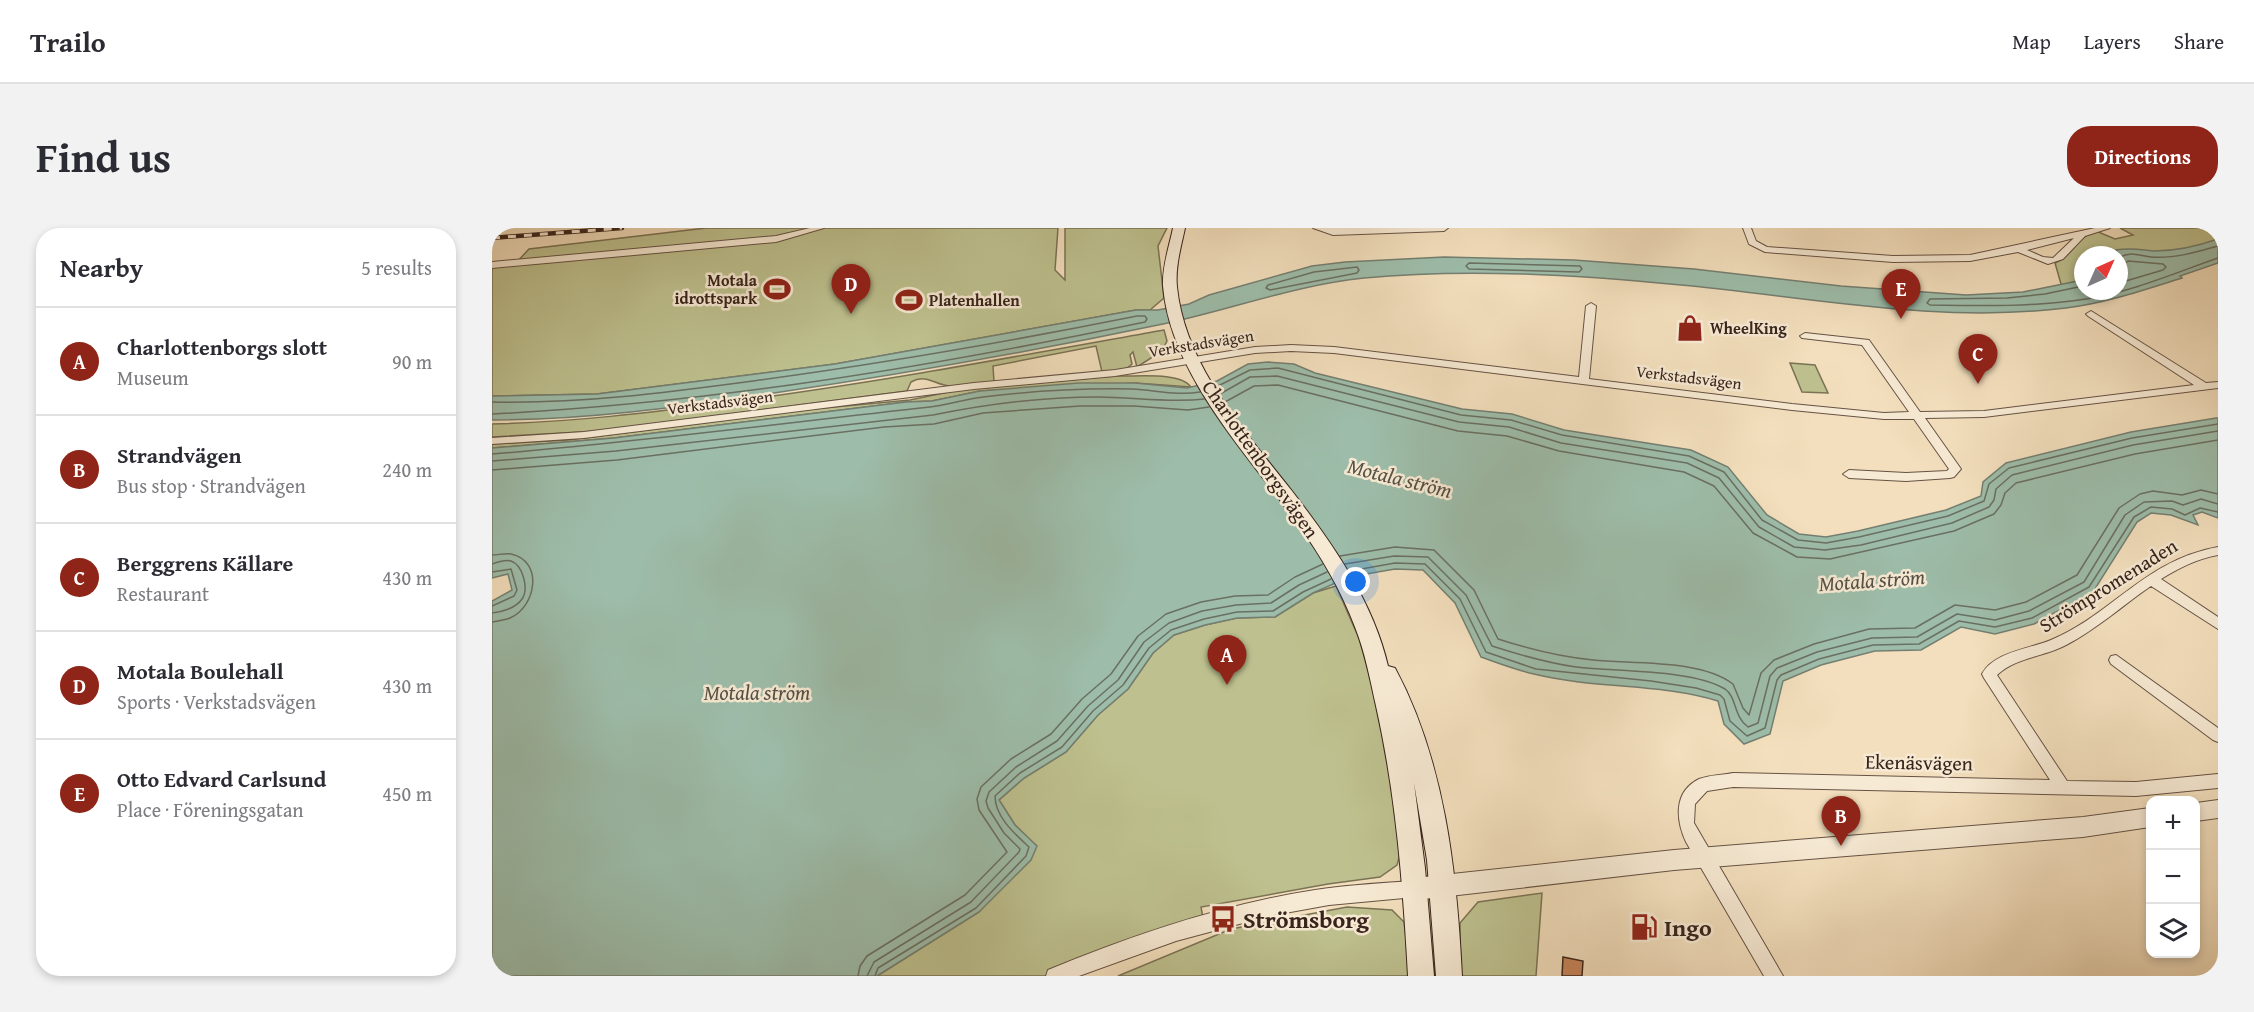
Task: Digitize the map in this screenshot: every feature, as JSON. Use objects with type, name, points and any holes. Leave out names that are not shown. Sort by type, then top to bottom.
[{"type":"main road","name":"Charlottenborgsvägen","points":[[1179,228],[1171,264],[1172,299],[1178,324],[1194,360],[1237,431],[1307,523],[1342,580],[1385,666],[1413,732],[1434,820],[1448,928],[1449,976]]},
{"type":"main road","name":"Charlottenborgsvägen","points":[[1374,648],[1396,747],[1415,889],[1421,976]]},
{"type":"street","points":[[492,265],[776,239],[820,228]]},
{"type":"street","points":[[1317,228],[1333,232],[1444,228]]},
{"type":"street","points":[[1747,228],[1752,242],[1765,249],[1871,257],[1970,258],[2106,228]]},
{"type":"street","points":[[2067,228],[2081,235]]},
{"type":"street","points":[[2019,249],[2043,260],[2061,260],[2081,235]]},
{"type":"street","points":[[1584,381],[1592,306]]},
{"type":"street","points":[[2091,314],[2204,387]]},
{"type":"street","points":[[1805,336],[1865,342],[1916,417],[1954,466],[1953,472],[1943,475],[1906,477],[1849,474]]},
{"type":"street","name":"Verkstadsvägen","points":[[492,441],[584,435],[974,386],[1115,373],[1255,350],[1319,348],[1853,414],[1916,417],[1984,414],[2218,386]]},
{"type":"street","name":"Strömpromenaden","points":[[2062,786],[1989,674],[2007,661],[2045,648],[2078,632],[2152,580],[2190,557],[2218,551]]},
{"type":"street","points":[[2152,580],[2218,624]]},
{"type":"street","points":[[2116,660],[2218,735]]},
{"type":"street","name":"Ekenäsvägen","points":[[1774,976],[1702,857],[1686,823],[1685,808],[1690,795],[1696,789],[1711,782],[1733,780],[2156,789],[2218,781]]},
{"type":"street","points":[[2200,811],[2218,809]]},
{"type":"street","points":[[1055,976],[1130,948],[1239,914],[1322,898],[1443,886],[1574,869],[2071,828],[2146,820]]},
{"type":"green space","name":"Motala idrottspark","points":[[706,228],[1058,228],[1055,270],[1065,280],[1065,228],[1167,228],[1158,246],[1164,298],[1150,310],[1136,310],[835,364],[597,394],[492,396],[492,265],[515,264],[529,249]]},
{"type":"green space","points":[[2120,228],[2218,228],[2218,253],[2128,254],[2128,246],[2075,246],[2084,237],[2096,231],[2115,239],[2133,235]]},
{"type":"green space","points":[[2074,248],[2074,292],[2061,284],[2055,263]]},
{"type":"green space","points":[[1164,330],[1167,341],[1162,351],[1137,367],[1133,352],[1130,355],[1132,364],[1126,369],[1102,372],[1096,346],[993,366],[994,382],[951,386],[922,379],[911,382],[907,391],[599,431],[492,437],[492,424],[610,416],[783,395]]},
{"type":"green space","points":[[1790,363],[1815,365],[1828,393],[1802,392]]},
{"type":"green space","points":[[1115,376],[1167,377],[1185,382],[1191,387],[1135,383],[980,391],[932,401],[906,402],[614,438],[492,448],[492,444],[568,440],[813,409],[910,400],[958,390]]},
{"type":"green space","points":[[1336,586],[1361,643],[1373,685],[1404,840],[1397,865],[1380,877],[1201,907],[1204,923],[1076,976],[877,976],[979,912],[1036,846],[1015,825],[999,800],[1024,778],[1066,752],[1098,715],[1128,689],[1153,653],[1174,635],[1237,618],[1275,617],[1313,593]]},
{"type":"green space","points":[[1542,893],[1536,976],[1460,976],[1460,923],[1478,902]]},
{"type":"green space","points":[[1347,907],[1392,910],[1404,922],[1411,976],[1118,976],[1231,929]]},
{"type":"water","points":[[2218,239],[2218,263],[2180,276],[2182,278],[2128,294],[2128,249],[2155,251],[2195,246]]},
{"type":"water","points":[[1444,257],[1574,260],[1694,269],[1841,286],[1966,295],[2023,292],[2074,282],[2074,300],[2107,300],[2066,308],[1970,313],[1874,307],[1602,278],[1483,273],[1403,275],[1338,281],[1163,324],[1018,353],[871,378],[633,412],[563,418],[492,420],[492,396],[597,394],[835,364],[1136,310],[1158,310],[1189,304],[1209,295],[1312,266],[1345,262]]},
{"type":"water","name":"Motala ström","points":[[1268,362],[1294,364],[1315,373],[1462,409],[1512,414],[1564,430],[1691,450],[1728,467],[1767,515],[1799,534],[1826,537],[1946,510],[1981,496],[1983,482],[2006,463],[2131,432],[2218,418],[2218,518],[2202,512],[2193,515],[2198,525],[2171,515],[2151,513],[2137,522],[2093,592],[2034,624],[1995,634],[1961,627],[1921,650],[1875,651],[1821,665],[1783,681],[1770,734],[1744,744],[1724,724],[1718,701],[1673,691],[1557,679],[1481,657],[1455,603],[1423,570],[1395,569],[1349,577],[1313,593],[1275,617],[1237,618],[1174,635],[1153,653],[1128,689],[1098,715],[1066,752],[1024,778],[999,800],[1015,825],[1037,846],[1031,860],[979,912],[877,976],[492,976],[492,601],[512,590],[508,574],[492,578],[492,448],[614,438],[906,402],[932,401],[980,391],[1079,383],[1135,383],[1187,388],[1217,381],[1248,364]]},
{"type":"building","points":[[1563,957],[1583,961],[1582,976],[1562,976]]},
{"type":"railway","points":[[492,238],[622,228]]},
{"type":"place","name":"Motala idrottspark","points":[[777,289]]},
{"type":"place","name":"Platenhallen","points":[[909,300]]},
{"type":"place","name":"Motala Boulehall","points":[[851,314]]},
{"type":"place","name":"Otto Edvard Carlsund","points":[[1901,319]]},
{"type":"place","name":"WheelKing","points":[[1690,328]]},
{"type":"place","name":"Berggrens Källare","points":[[1978,384]]},
{"type":"place","name":"Charlottenborgs slott","points":[[1227,685]]},
{"type":"place","name":"Strandvägen","points":[[1841,846]]},
{"type":"place","name":"Strömsborg","points":[[1223,919]]},
{"type":"place","name":"Ingo","points":[[1644,927]]}]
